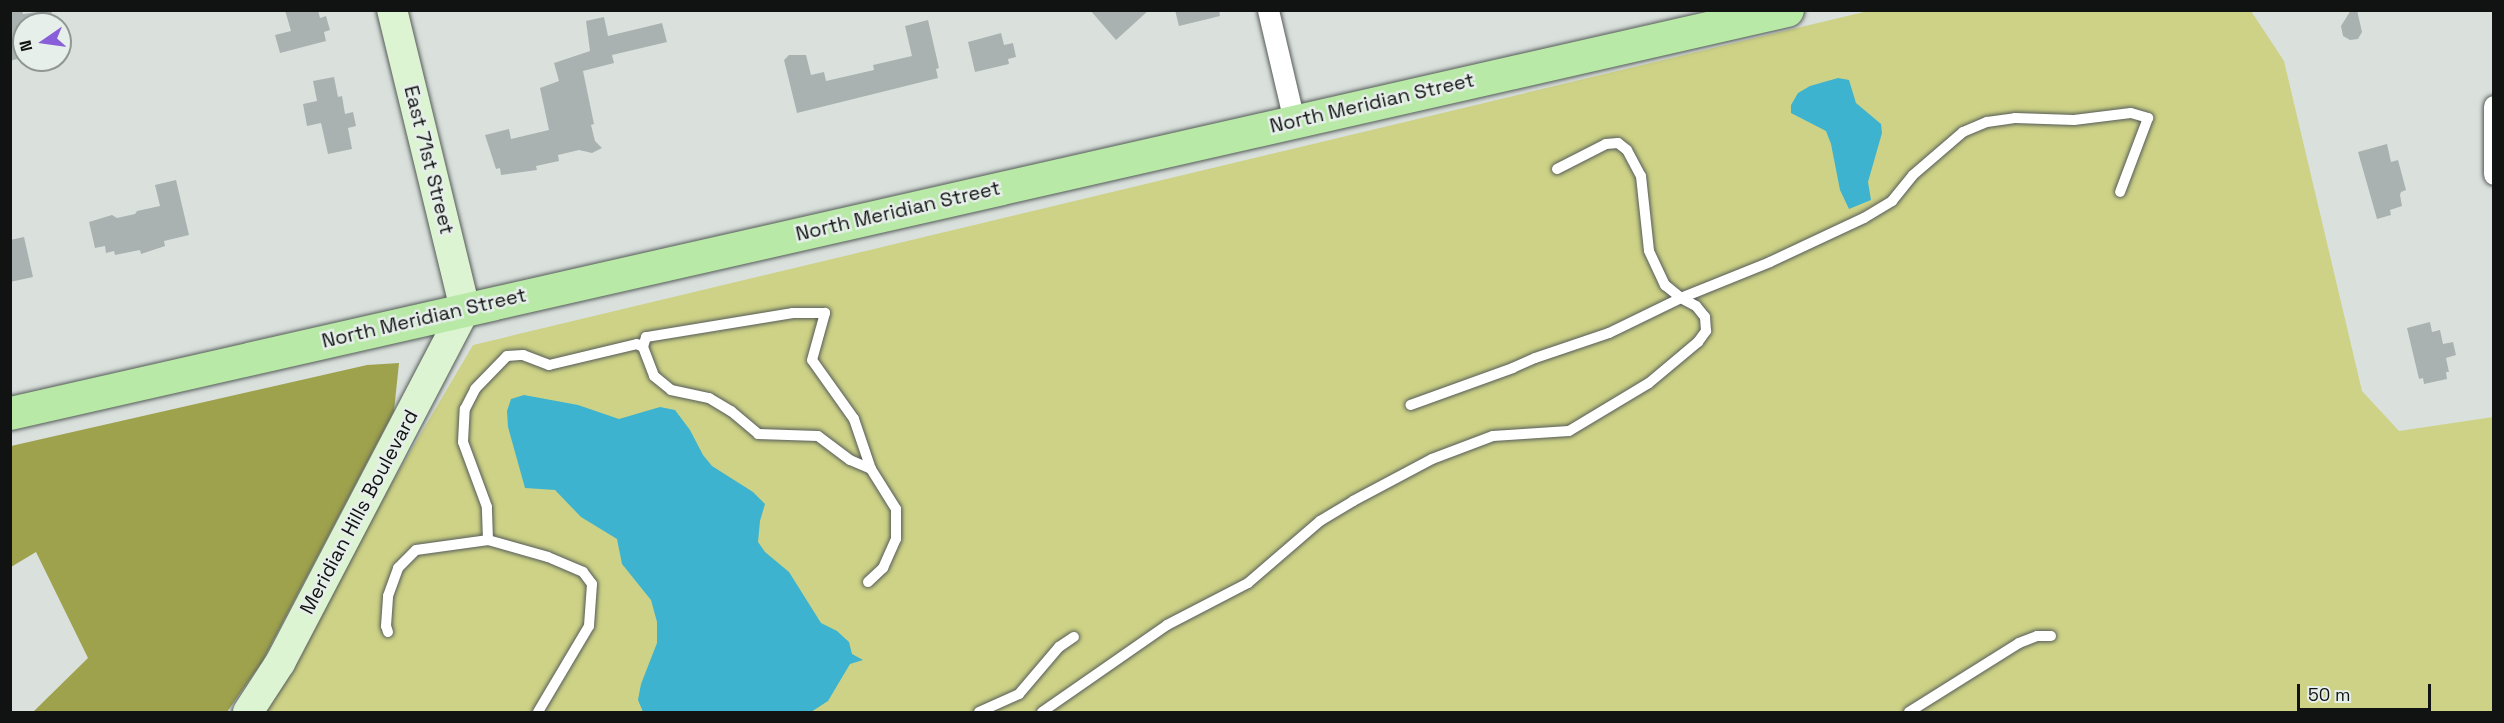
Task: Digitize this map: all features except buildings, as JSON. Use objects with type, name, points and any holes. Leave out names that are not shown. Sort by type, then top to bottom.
[{"type":"main road","name":"East 71st Street","points":[[392,10],[465,309]]},
{"type":"main road","name":"North Meridian Street","points":[[10,412],[1786,10]]},
{"type":"main road","name":"Meridian Hills Boulevard","points":[[248,712],[280,663],[465,309]]},
{"type":"street","points":[[1268,10],[1294,121]]},
{"type":"street","points":[[2493,106],[2493,174]]},
{"type":"lane","points":[[1410,405],[1609,333],[1681,298],[1770,262],[1864,218],[1892,201],[1913,174],[1963,132],[1987,122],[2015,118],[2074,120],[2131,113],[2148,118],[2120,192]]},
{"type":"lane","points":[[1042,712],[1167,625],[1248,583],[1320,521],[1353,501],[1432,459],[1493,436],[1569,431],[1649,383],[1698,342],[1706,331],[1705,317],[1696,306],[1665,285],[1649,251],[1641,176],[1627,150],[1618,143],[1606,144],[1557,169]]},
{"type":"lane","points":[[868,582],[884,568],[896,539],[896,509],[871,469],[854,419],[812,360],[825,313],[793,313],[646,337],[643,347],[654,376],[671,390],[709,398],[731,411],[758,434],[818,436],[850,460],[871,469]]},
{"type":"lane","points":[[488,540],[487,507],[463,442],[465,409],[476,389],[507,356],[523,355],[549,365],[637,344],[643,347]]},
{"type":"lane","points":[[388,632],[386,626],[388,596],[398,568],[416,550],[488,540],[548,557],[583,572],[592,584],[589,626],[538,712]]},
{"type":"lane","points":[[1909,712],[2019,643],[2037,636],[2051,636]]},
{"type":"lane","points":[[979,712],[1019,694],[1059,647],[1074,637]]},
{"type":"green space","points":[[1868,11],[2251,11],[2284,61],[2362,391],[2399,431],[2493,417],[2493,712],[257,712],[473,345]]},
{"type":"green space","points":[[399,363],[394,411],[262,662],[227,712],[33,712],[88,658],[36,552],[11,567],[11,446],[367,365]]},
{"type":"water","points":[[1838,78],[1849,80],[1856,103],[1881,124],[1882,133],[1868,182],[1871,200],[1849,209],[1840,190],[1831,144],[1826,131],[1791,113],[1791,105],[1798,93],[1810,86]]},
{"type":"water","points":[[524,395],[578,405],[619,419],[660,407],[675,410],[712,466],[753,492],[765,504],[760,521],[758,542],[765,552],[789,572],[821,623],[837,631],[849,642],[852,654],[863,660],[850,664],[828,701],[811,712],[643,712],[638,700],[641,684],[657,643],[657,622],[651,600],[622,564],[617,539],[581,517],[555,490],[525,488],[508,427],[507,411],[511,399]]}]
